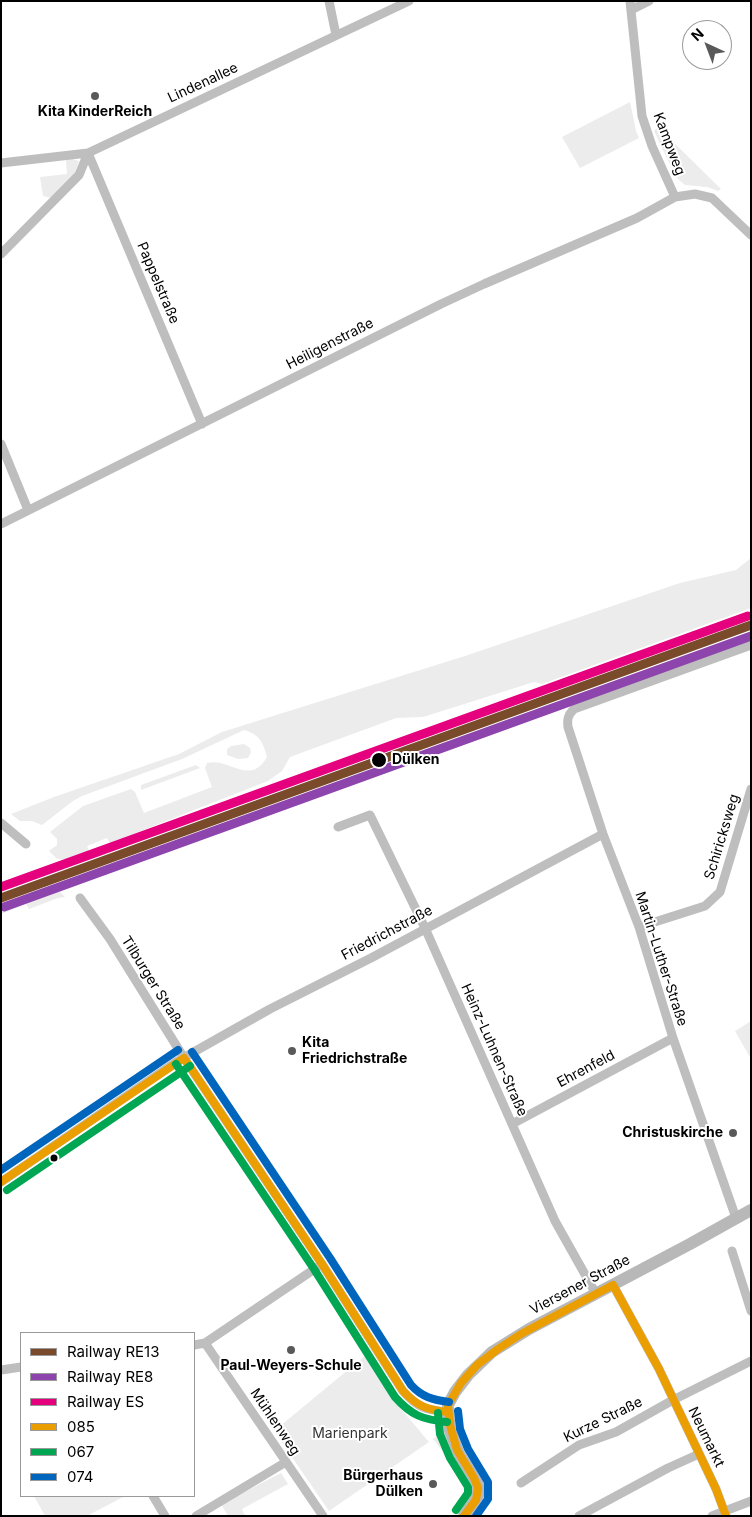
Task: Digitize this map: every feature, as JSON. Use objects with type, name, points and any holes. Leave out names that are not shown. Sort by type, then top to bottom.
[{"type":"main road","name":"Viersener Straße","points":[[448,1412],[448,1405],[455,1392],[468,1375],[492,1352],[529,1329],[751,1210]]},
{"type":"main road","points":[[448,1412],[450,1431],[459,1454],[478,1484],[475,1502],[464,1516]]},
{"type":"street","points":[[329,1],[336,36]]},
{"type":"street","name":"Lindenallee","points":[[1,162],[88,153],[409,1]]},
{"type":"street","name":"Kampweg","points":[[649,1],[631,6],[642,116],[652,146],[675,197],[696,194],[712,198],[751,235]]},
{"type":"street","points":[[1,254],[79,175],[88,153]]},
{"type":"street","name":"Pappelstraße","points":[[88,153],[202,424]]},
{"type":"street","name":"Heiligenstraße","points":[[1,524],[450,300],[637,218],[675,197]]},
{"type":"street","points":[[1,444],[28,510]]},
{"type":"street","name":"Martin-Luther-Straße","points":[[736,1218],[672,1038],[638,927],[603,834],[567,719],[574,709],[751,645]]},
{"type":"street","name":"Schiricksweg","points":[[638,927],[705,906],[720,892],[751,789]]},
{"type":"street","name":"Heinz-Luhnen-Straße","points":[[338,827],[370,815],[425,928],[555,1221],[596,1294]]},
{"type":"street","points":[[1,823],[26,844]]},
{"type":"street","name":"Friedrichstraße","points":[[1,1182],[184,1058],[270,1008],[603,834]]},
{"type":"street","name":"Tilburger Straße","points":[[80,898],[110,939],[184,1058],[322,1264],[403,1391],[419,1406],[428,1410],[448,1412]]},
{"type":"street","name":"Ehrenfeld","points":[[512,1124],[672,1038]]},
{"type":"street","points":[[732,1250],[751,1311]]},
{"type":"street","points":[[195,1344],[205,1343],[322,1264]]},
{"type":"street","points":[[613,1285],[659,1369],[673,1400]]},
{"type":"street","name":"Mühlenweg","points":[[205,1343],[323,1516]]},
{"type":"street","name":"Neumarkt","points":[[725,1513],[716,1489],[673,1400],[751,1361]]},
{"type":"street","points":[[1,1370],[20,1367]]},
{"type":"street","name":"Kurze Straße","points":[[520,1483],[580,1445],[616,1432],[673,1400]]},
{"type":"street","points":[[579,1516],[668,1468],[699,1454]]},
{"type":"street","points":[[196,1516],[286,1462]]},
{"type":"street","points":[[154,1497],[165,1516]]},
{"type":"street","points":[[712,1516],[725,1513],[751,1501]]},
{"type":"green space","points":[[630,102],[639,138],[580,168],[562,137]]},
{"type":"green space","points":[[658,127],[721,189],[718,191],[707,187],[685,185],[676,177],[654,131]]},
{"type":"green space","points":[[66,160],[79,161],[75,173],[51,198],[43,196],[40,177],[67,174]]},
{"type":"green space","points":[[751,558],[751,608],[542,684],[534,682],[423,717],[396,718],[290,757],[282,771],[268,781],[110,843],[107,838],[87,846],[89,851],[66,859],[57,859],[49,851],[57,845],[57,839],[50,832],[83,806],[131,789],[135,792],[144,813],[212,787],[205,768],[207,763],[215,762],[239,769],[254,770],[267,757],[262,743],[257,736],[244,730],[182,759],[82,796],[42,825],[32,821],[20,821],[11,814],[54,797],[179,754],[222,732],[465,656],[680,583],[736,570]]},
{"type":"green space","points":[[244,744],[250,748],[251,752],[248,758],[238,759],[227,755],[227,749],[231,746]]},
{"type":"green space","points":[[196,765],[200,768],[141,790],[141,785]]},
{"type":"green space","points":[[54,886],[65,897],[29,909],[26,904],[1,914],[1,904]]},
{"type":"green space","points":[[751,1021],[751,1059],[735,1031]]},
{"type":"green space","name":"Marienpark","points":[[366,1355],[402,1410],[429,1442],[329,1511],[274,1431]]},
{"type":"green space","points":[[442,1432],[445,1443],[468,1480],[467,1482],[433,1439]]},
{"type":"green space","points":[[281,1473],[288,1484],[242,1509],[245,1516],[228,1516],[221,1504]]},
{"type":"green space","points":[[35,1497],[123,1497],[87,1516],[45,1516]]},
{"type":"rail line","name":"ES","points":[[1,887],[748,616]]},
{"type":"rail line","name":"RE13","points":[[1,898],[751,625]]},
{"type":"rail line","name":"RE8","points":[[4,907],[751,636]]},
{"type":"transit line","name":"074","points":[[1,1170],[178,1050]]},
{"type":"transit line","name":"074","points":[[192,1052],[330,1258],[411,1385],[428,1397],[449,1402]]},
{"type":"transit line","name":"085","points":[[184,1058],[322,1264],[403,1391],[423,1406],[448,1412]]},
{"type":"transit line","name":"085","points":[[1,1182],[184,1058]]},
{"type":"transit line","name":"067","points":[[176,1064],[314,1269],[395,1397],[418,1416],[447,1422]]},
{"type":"transit line","name":"067","points":[[7,1190],[190,1066]]},
{"type":"transit line","name":"085","points":[[613,1285],[659,1369],[716,1489],[726,1516]]},
{"type":"transit line","name":"085","points":[[464,1516],[476,1500],[478,1488],[457,1450],[450,1425],[448,1405],[461,1383],[477,1365],[521,1334],[613,1285]]},
{"type":"transit line","name":"074","points":[[458,1411],[460,1429],[468,1449],[488,1482],[488,1499],[476,1516]]},
{"type":"transit line","name":"067","points":[[438,1413],[440,1434],[450,1458],[468,1487],[468,1493],[456,1510]]},
{"type":"place","name":"Kita KinderReich","points":[[95,96]]},
{"type":"place","name":"Dülken","points":[[379,760]]},
{"type":"place","name":"Kita Friedrichstraße","points":[[292,1051]]},
{"type":"place","name":"Christuskirche","points":[[733,1133]]},
{"type":"place","name":"Paul-Weyers-Schule","points":[[291,1350]]},
{"type":"place","name":"Bürgerhaus Dülken","points":[[433,1484]]}]
